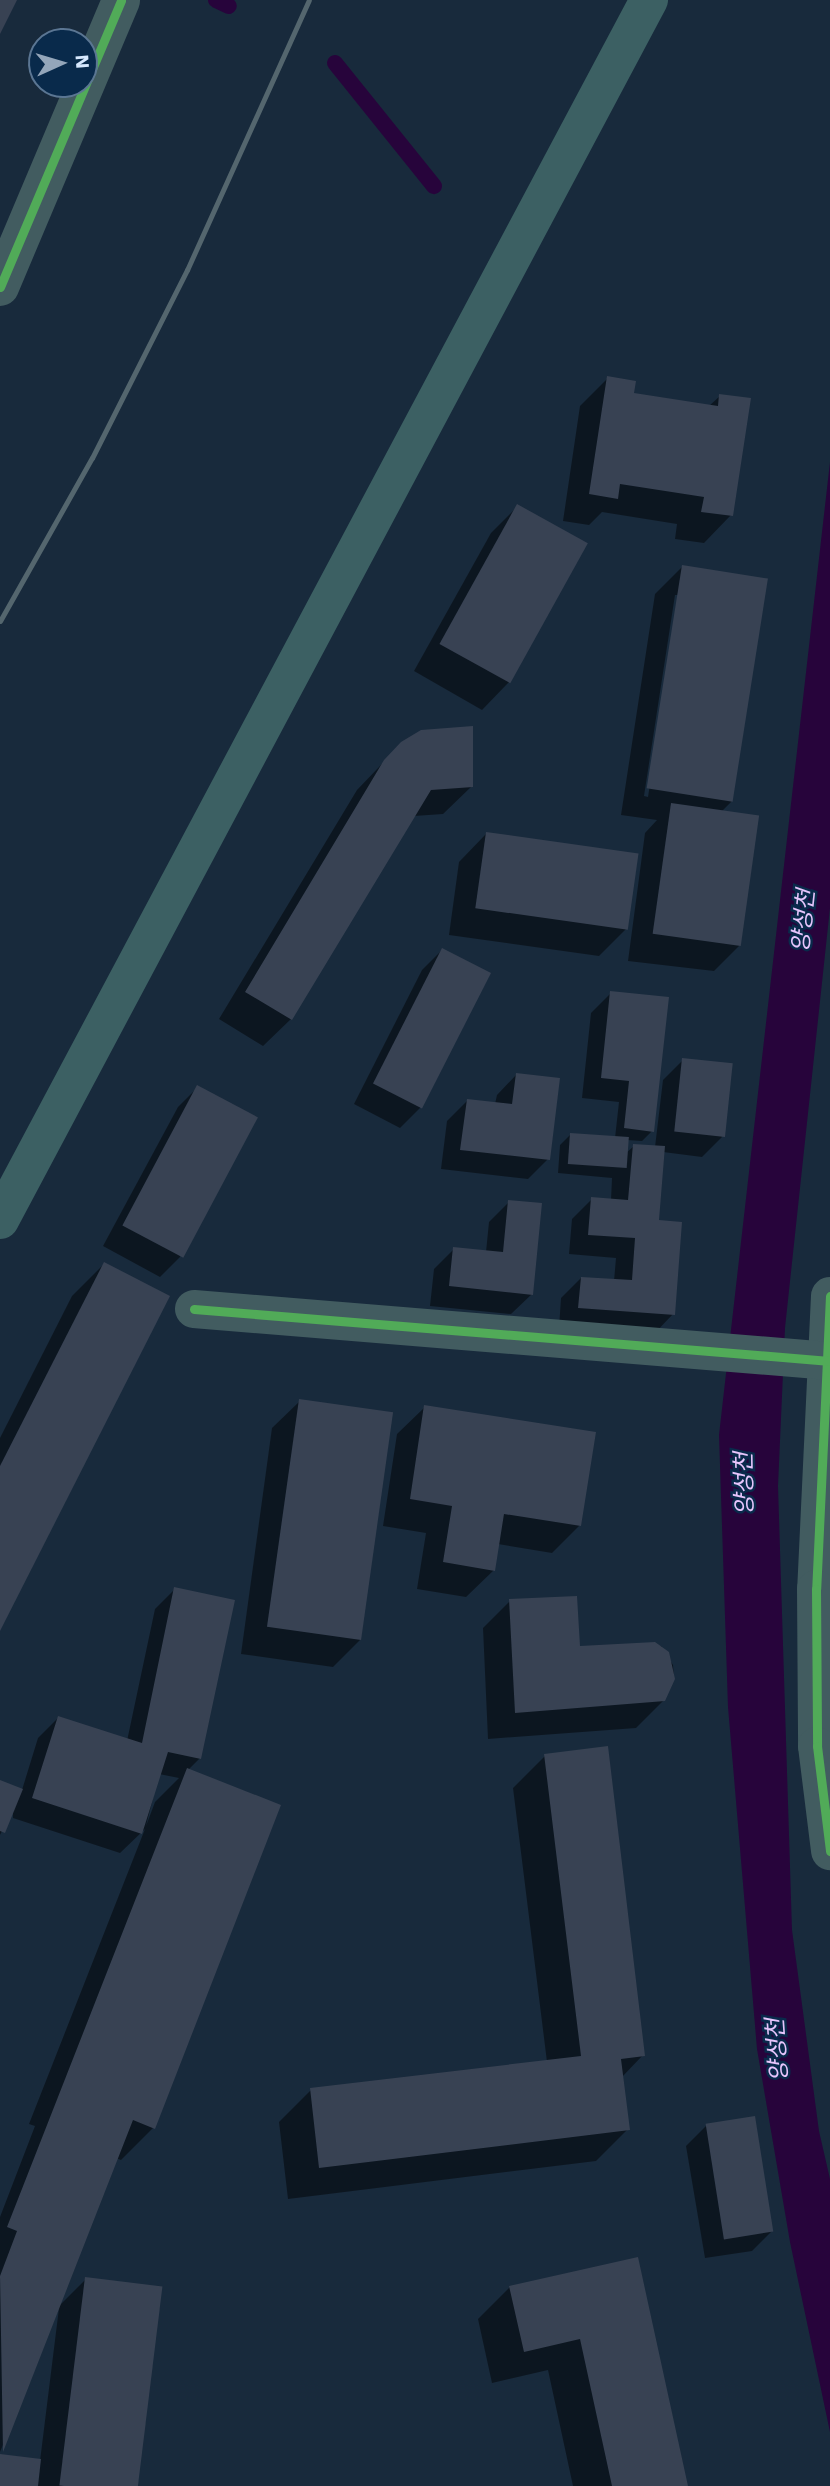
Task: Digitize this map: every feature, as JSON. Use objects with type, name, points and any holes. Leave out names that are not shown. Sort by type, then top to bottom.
[{"type":"main road","points":[[0,1220],[649,0]]},
{"type":"street","points":[[0,287],[121,0]]},
{"type":"street","points":[[830,1296],[820,1361],[816,1589],[817,1746],[830,1851]]},
{"type":"street","points":[[194,1309],[820,1361]]},
{"type":"water","name":"양성천","points":[[830,462],[830,908],[785,1328],[778,1486],[792,1930],[819,2131],[830,2179],[830,2432],[790,2242],[757,2049],[728,1707],[719,1435]]},
{"type":"building","points":[[0,0],[17,0],[0,34]]},
{"type":"building","points":[[607,376],[636,381],[634,393],[718,406],[719,394],[751,398],[733,516],[701,512],[704,497],[620,484],[618,499],[589,494]]},
{"type":"building","points":[[517,504],[588,543],[510,683],[439,644]]},
{"type":"building","points":[[682,565],[768,579],[733,802],[647,788]]},
{"type":"building","points":[[473,726],[473,787],[431,790],[292,1020],[245,992],[384,760],[401,742],[421,730]]},
{"type":"building","points":[[671,803],[759,815],[741,946],[653,934]]},
{"type":"building","points":[[486,832],[639,853],[628,930],[475,908]]},
{"type":"building","points":[[442,948],[491,973],[422,1108],[373,1083]]},
{"type":"building","points":[[610,991],[669,997],[654,1132],[624,1128],[629,1081],[601,1078]]},
{"type":"building","points":[[682,1058],[733,1063],[725,1137],[674,1132]]},
{"type":"building","points":[[516,1073],[560,1078],[550,1160],[460,1150],[467,1099],[512,1104]]},
{"type":"building","points":[[197,1085],[258,1117],[183,1258],[122,1225]]},
{"type":"building","points":[[570,1133],[629,1137],[627,1168],[568,1164]]},
{"type":"building","points":[[633,1144],[665,1146],[659,1220],[682,1222],[675,1315],[578,1308],[581,1277],[632,1280],[635,1238],[588,1235],[591,1197],[628,1200]]},
{"type":"building","points":[[508,1200],[542,1203],[533,1295],[449,1286],[453,1247],[503,1252]]},
{"type":"building","points":[[104,1262],[170,1296],[0,1631],[0,1466]]},
{"type":"building","points":[[299,1399],[393,1412],[361,1640],[267,1627]]},
{"type":"building","points":[[424,1405],[596,1432],[581,1526],[504,1514],[495,1571],[443,1562],[452,1506],[410,1499]]},
{"type":"building","points":[[174,1587],[235,1600],[201,1759],[168,1752],[142,1834],[32,1798],[58,1716],[142,1743]]},
{"type":"building","points":[[577,1596],[580,1646],[655,1642],[669,1652],[675,1679],[665,1701],[515,1713],[509,1599]]},
{"type":"building","points":[[608,1746],[645,2056],[621,2059],[630,2130],[319,2168],[310,2088],[581,2056],[544,1754]]},
{"type":"building","points":[[187,1768],[281,1805],[155,2129],[133,2120],[3,2452],[0,2276],[17,2231],[7,2227]]},
{"type":"building","points":[[0,1780],[23,1789],[5,1833],[0,1831]]},
{"type":"building","points":[[755,2116],[773,2232],[724,2239],[706,2124]]},
{"type":"building","points":[[638,2257],[688,2486],[612,2486],[580,2339],[524,2352],[509,2286]]},
{"type":"building","points":[[85,2277],[162,2287],[138,2486],[59,2485]]},
{"type":"building","points":[[0,2454],[41,2459],[38,2486],[0,2486]]},
{"type":"waterway","points":[[216,0],[229,6]]},
{"type":"waterway","points":[[335,63],[434,186]]},
{"type":"railway","points":[[0,621],[92,458],[187,270],[309,0]]},
{"type":"cycle path","points":[[0,287],[121,0]]},
{"type":"cycle path","points":[[830,1296],[816,1589],[817,1746],[830,1851]]},
{"type":"cycle path","points":[[194,1309],[830,1361]]}]
